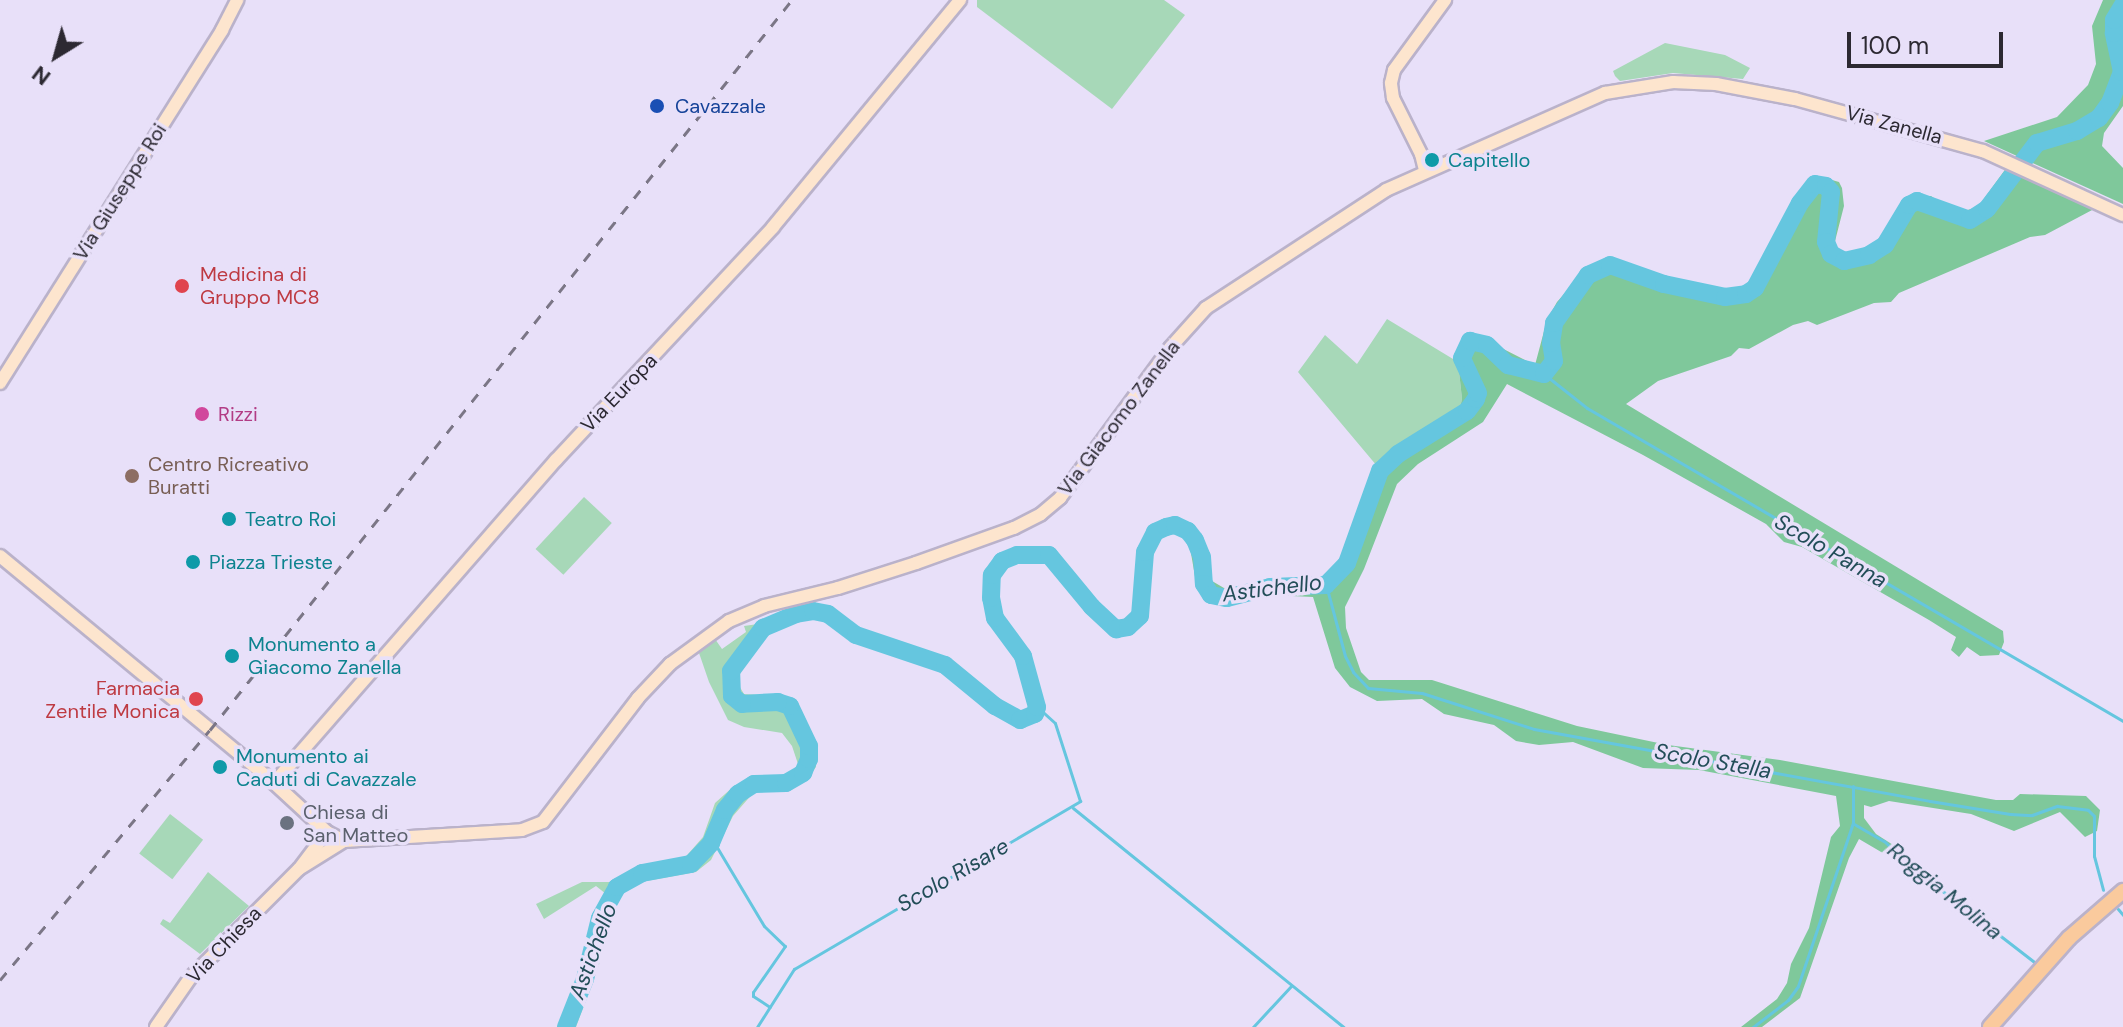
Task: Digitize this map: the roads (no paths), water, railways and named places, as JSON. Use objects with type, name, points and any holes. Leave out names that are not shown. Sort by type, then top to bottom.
[{"type":"main road","points":[[1990,1027],[2075,932],[2123,891]]},
{"type":"street","name":"Via Giuseppe Roi","points":[[0,383],[222,30],[237,0]]},
{"type":"street","name":"Via Europa","points":[[274,783],[556,460],[773,227],[960,0]]},
{"type":"street","points":[[1425,170],[1421,154],[1393,98],[1391,83],[1394,70],[1445,0]]},
{"type":"street","name":"Via Giacomo Zanella","points":[[344,841],[522,830],[543,822],[659,675],[729,621],[764,606],[886,573],[1014,528],[1041,514],[1060,498],[1170,348],[1206,308],[1333,223],[1425,170],[1605,93],[1673,82],[1716,84],[1795,99]]},
{"type":"street","name":"Via Zanella","points":[[1795,99],[1992,154],[2123,215]]},
{"type":"street","points":[[0,556],[274,783],[327,832],[344,841]]},
{"type":"street","points":[[299,869],[327,832]]},
{"type":"street","points":[[299,869],[344,841]]},
{"type":"street","name":"Via Chiesa","points":[[156,1027],[190,978],[299,869]]},
{"type":"waterway","name":"Astichello","points":[[566,1027],[585,979],[600,918],[617,887],[642,873],[691,864],[711,843],[725,810],[738,794],[754,784],[786,783],[803,773],[809,759],[809,746],[790,706],[778,702],[742,704],[732,696],[731,671],[763,628],[796,614],[813,611],[828,614],[856,635],[945,665],[995,706],[1020,720],[1035,714],[1037,707],[1023,656],[995,618],[991,598],[992,575],[1002,561],[1017,555],[1049,555],[1092,607],[1116,629],[1128,627],[1140,616],[1145,552],[1155,532],[1175,525],[1188,531],[1195,540],[1202,557],[1204,584],[1211,595],[1227,598],[1270,587],[1326,585],[1347,563],[1380,471],[1398,454],[1467,411],[1476,399],[1478,393],[1462,358],[1470,341],[1487,345],[1508,365],[1544,374],[1554,361],[1551,343],[1554,323],[1588,275],[1610,265],[1664,284],[1725,297],[1746,294],[1755,288],[1800,203],[1815,184],[1826,186],[1831,192],[1826,242],[1831,254],[1844,261],[1869,255],[1885,245],[1909,205],[1917,201],[1970,220],[1987,209],[2037,143],[2077,131],[2099,118],[2110,103],[2122,72],[2114,20],[2123,5]]},
{"type":"waterway","name":"Scolo Panna","points":[[1544,374],[1587,408],[2123,721]]},
{"type":"waterway","name":"Scolo Stella","points":[[1326,585],[1345,656],[1353,672],[1368,688],[1422,693],[1534,729],[1930,801],[2010,814],[2032,815],[2057,806],[2088,810],[2094,816],[2094,856],[2103,890]]},
{"type":"waterway","name":"Scolo Risare","points":[[757,1027],[794,969],[1080,801],[1055,723],[1037,707]]},
{"type":"waterway","points":[[1753,1027],[1788,1000],[1798,986],[1853,823],[1853,786]]},
{"type":"waterway","points":[[1073,808],[1343,1027]]},
{"type":"waterway","name":"Roggia Molina","points":[[1854,824],[1884,841],[1910,866],[2034,962]]},
{"type":"waterway","points":[[712,839],[764,926],[785,946],[753,992],[753,996],[770,1007]]},
{"type":"waterway","name":"Scolo Stella","points":[[2118,909],[2123,915]]},
{"type":"waterway","points":[[1253,1027],[1291,986]]},
{"type":"railway","points":[[0,980],[210,730],[792,0]]},
{"type":"place","name":"Cavazzale","points":[[657,106]]},
{"type":"place","name":"Capitello","points":[[1432,160]]},
{"type":"place","name":"Medicina di Gruppo MC8","points":[[182,286]]},
{"type":"place","name":"Rizzi","points":[[202,414]]},
{"type":"place","name":"Centro Ricreativo Buratti","points":[[132,476]]},
{"type":"place","name":"Teatro Roi","points":[[229,519]]},
{"type":"place","name":"Piazza Trieste","points":[[193,562]]},
{"type":"place","name":"Monumento a Giacomo Zanella","points":[[232,656]]},
{"type":"place","name":"Farmacia Zentile Monica","points":[[196,699]]},
{"type":"place","name":"Monumento ai Caduti di Cavazzale","points":[[220,767]]},
{"type":"place","name":"Chiesa di San Matteo","points":[[287,823]]}]
